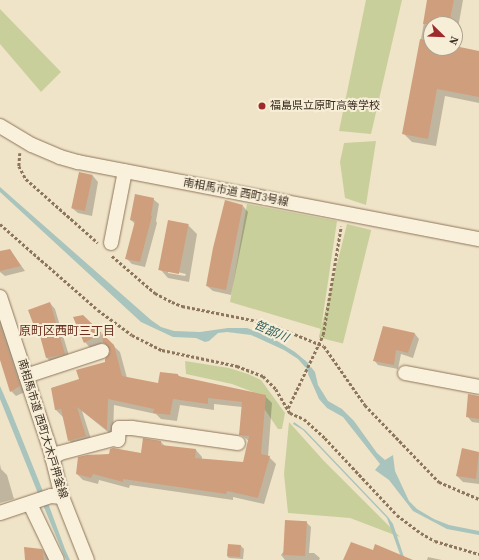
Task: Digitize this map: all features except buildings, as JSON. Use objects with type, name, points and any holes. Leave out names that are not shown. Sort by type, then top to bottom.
[{"type":"street","name":"南相馬市道 西町3号線","points":[[0,126],[25,141],[60,157],[125,171],[479,239]]},
{"type":"street","points":[[105,244],[125,171]]},
{"type":"street","name":"南相馬市道 西町大木戸押釜線","points":[[0,296],[52,458],[57,496],[87,560]]},
{"type":"street","points":[[26,376],[102,351]]},
{"type":"street","points":[[405,373],[479,387]]},
{"type":"street","points":[[52,458],[60,453],[113,439],[118,440],[119,428],[132,428],[238,443]]},
{"type":"street","points":[[0,513],[57,496]]},
{"type":"street","points":[[33,503],[57,560]]},
{"type":"path","points":[[25,141],[21,150],[19,166],[26,179],[105,244],[109,254],[155,293],[182,306],[267,322],[324,346],[365,405],[438,482],[479,499]]},
{"type":"path","points":[[288,408],[323,336],[343,213]]},
{"type":"path","points":[[0,224],[98,310],[132,335],[162,350],[237,366],[263,376],[276,389],[290,413],[304,418],[325,438],[387,505],[410,525],[435,541],[479,554]]},
{"type":"green space","points":[[366,0],[402,0],[371,134],[339,131]]},
{"type":"green space","points":[[0,9],[61,72],[41,92],[0,44]]},
{"type":"green space","points":[[376,141],[366,205],[345,198],[340,162],[344,143]]},
{"type":"green space","points":[[247,204],[337,221],[321,329],[230,302]]},
{"type":"green space","points":[[347,224],[371,230],[343,344],[319,338]]},
{"type":"green space","points":[[185,361],[229,368],[261,380],[285,413],[282,429],[278,429],[253,392],[232,384],[186,374]]},
{"type":"green space","points":[[289,422],[324,461],[400,537],[350,518],[288,513],[284,474]]},
{"type":"water","points":[[0,187],[151,320],[161,327],[174,331],[200,332],[228,328],[247,328],[269,336],[295,352],[308,363],[305,367],[298,359],[284,350],[251,335],[227,332],[218,333],[209,341],[205,342],[196,338],[173,337],[141,322],[0,192]]},
{"type":"water","points":[[311,367],[315,372],[318,385],[328,401],[342,409],[354,421],[377,453],[385,460],[393,455],[395,471],[409,501],[417,509],[434,519],[449,525],[479,531],[479,535],[447,529],[413,511],[389,480],[375,470],[380,464],[343,417],[327,408],[319,399],[308,374]]},
{"type":"water","points":[[0,386],[44,494],[39,496],[0,399]]},
{"type":"water","points":[[294,422],[305,430],[388,517],[393,524],[405,560],[402,560],[387,518],[303,430],[293,424]]},
{"type":"water","points":[[48,503],[70,560],[66,560],[43,505]]},
{"type":"waterway","name":"笹部川","points":[[304,362],[312,375]]},
{"type":"place","name":"福島県立原町高等学校","points":[[262,106]]},
{"type":"district","name":"原町区西町三丁目","points":[[67,332]]}]
